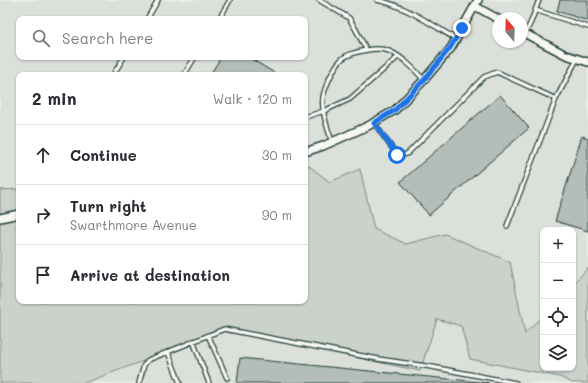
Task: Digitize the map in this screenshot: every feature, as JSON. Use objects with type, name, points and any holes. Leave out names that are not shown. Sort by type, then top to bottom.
[{"type":"street","points":[[308,151],[374,123],[395,110],[424,80],[450,48],[477,3],[492,14]]},
{"type":"street","points":[[528,36],[566,55],[588,62]]},
{"type":"street","points":[[0,218],[16,215]]},
{"type":"lane","points":[[149,16],[158,0]]},
{"type":"lane","points":[[220,16],[230,0]]},
{"type":"lane","points":[[319,0],[349,18],[366,49]]},
{"type":"lane","points":[[377,0],[392,3],[456,39]]},
{"type":"lane","points":[[528,23],[539,0]]},
{"type":"lane","points":[[535,10],[588,27]]},
{"type":"lane","points":[[332,142],[325,118],[323,98],[328,80],[342,59],[366,49],[388,50],[408,63],[424,80]]},
{"type":"lane","points":[[308,116],[324,111],[350,99],[398,57]]},
{"type":"lane","points":[[507,226],[556,99],[578,59]]},
{"type":"lane","points":[[115,72],[122,60]]},
{"type":"lane","points":[[186,72],[193,60]]},
{"type":"lane","points":[[374,123],[397,155],[407,154],[484,77],[497,72],[556,99]]},
{"type":"lane","points":[[139,383],[144,365],[148,360],[224,329],[378,359],[432,367],[516,383]]},
{"type":"lane","points":[[208,335],[227,378]]},
{"type":"lane","points":[[193,341],[209,383]]},
{"type":"lane","points":[[168,352],[180,383]]},
{"type":"shaded area","points":[[0,0],[588,0],[588,383],[0,383]]},
{"type":"shaded area","points":[[308,165],[330,182],[360,169],[374,229],[406,244],[445,234],[510,262],[525,334],[540,318],[540,371],[576,371],[576,281],[588,268],[588,383],[572,383],[560,377],[470,359],[461,326],[437,319],[420,371],[226,330],[84,383],[0,383],[0,190],[16,189],[16,304],[308,304]]},
{"type":"building","points":[[560,0],[588,0],[588,21],[557,11]]},
{"type":"building","points":[[219,60],[253,60],[273,72],[212,72]]},
{"type":"building","points":[[500,95],[529,128],[429,215],[400,182]]},
{"type":"building","points":[[582,136],[588,138],[588,231],[555,221]]},
{"type":"building","points":[[240,358],[489,383],[237,383]]},
{"type":"route","points":[[397,155],[374,123],[395,110],[424,80],[450,48],[462,28]]}]
